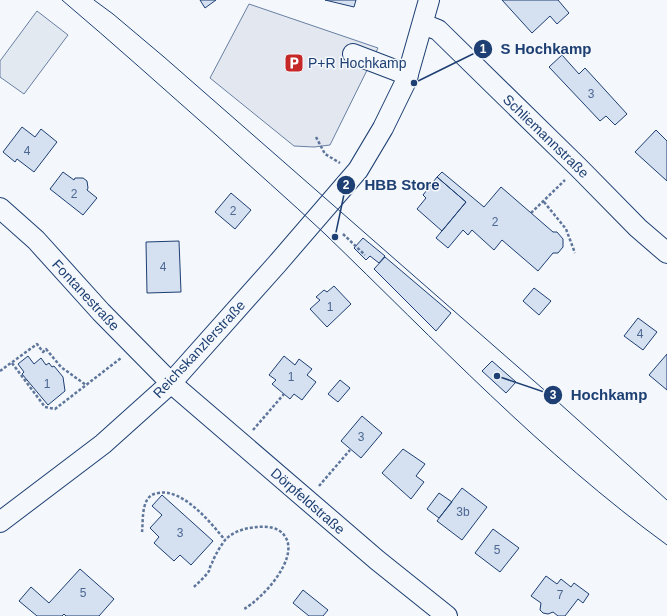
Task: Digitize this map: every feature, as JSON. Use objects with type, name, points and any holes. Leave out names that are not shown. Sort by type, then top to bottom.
[{"type":"street","name":"Reichskanzlerstraße","points":[[0,522],[103,444],[171,383],[358,170],[383,128],[408,75],[429,0]]},
{"type":"street","name":"Schliemannstraße","points":[[423,24],[438,30],[638,228],[667,253]]},
{"type":"street","points":[[353,54],[408,75]]},
{"type":"street","name":"Fontanestraße","points":[[0,208],[36,240],[101,312],[171,383]]},
{"type":"street","name":"Dörpfeldstraße","points":[[171,383],[376,560],[447,616]]},
{"type":"path","points":[[316,137],[325,154],[338,162]]},
{"type":"path","points":[[531,213],[570,175]]},
{"type":"path","points":[[544,202],[566,229],[575,253]]},
{"type":"path","points":[[343,234],[365,255]]},
{"type":"path","points":[[0,371],[37,344],[42,352],[46,349],[61,367],[86,385]]},
{"type":"path","points":[[12,363],[45,407],[55,409],[126,355]]},
{"type":"path","points":[[250,433],[284,394]]},
{"type":"path","points":[[317,489],[350,450]]},
{"type":"path","points":[[142,532],[146,501],[150,496],[164,492],[173,494],[190,504],[214,526],[225,540]]},
{"type":"path","points":[[194,587],[209,570],[225,540],[233,534],[243,529],[267,526],[277,528],[283,533],[289,548],[282,569],[264,592],[251,605],[244,609]]},
{"type":"shaded area","name":"P+R Hochkamp","points":[[249,4],[378,48],[330,145],[314,147],[294,146],[210,78]]},
{"type":"shaded area","points":[[37,11],[68,35],[24,94],[0,77],[0,61]]},
{"type":"building","points":[[200,0],[216,0],[205,8]]},
{"type":"building","points":[[325,0],[356,0],[354,7]]},
{"type":"building","points":[[502,0],[558,0],[569,13],[557,24],[550,16],[532,33]]},
{"type":"building","points":[[562,55],[579,74],[585,68],[627,114],[615,125],[606,116],[600,121],[549,67]]},
{"type":"building","points":[[22,127],[35,137],[41,129],[57,142],[34,172],[17,159],[15,162],[3,152]]},
{"type":"building","points":[[656,130],[667,141],[667,181],[635,152]]},
{"type":"building","points":[[63,172],[74,180],[75,178],[83,178],[87,181],[87,190],[97,198],[83,215],[50,189]]},
{"type":"building","points":[[442,172],[484,207],[501,187],[553,232],[557,232],[563,239],[563,247],[558,253],[553,253],[538,271],[502,240],[494,250],[472,230],[468,235],[463,230],[448,248],[436,238],[466,202],[437,177]]},
{"type":"building","points":[[437,177],[466,202],[442,231],[417,209],[426,198],[423,195]]},
{"type":"building","points":[[231,193],[251,210],[235,229],[215,212]]},
{"type":"building","points":[[363,238],[385,256],[379,263],[370,256],[366,260],[354,248]]},
{"type":"building","points":[[179,241],[181,292],[147,293],[146,242]]},
{"type":"building","points":[[385,257],[451,313],[436,331],[374,269]]},
{"type":"building","points":[[334,286],[351,304],[327,327],[310,309],[320,300],[316,297],[324,290],[327,292]]},
{"type":"building","points":[[534,288],[551,301],[539,315],[523,301]]},
{"type":"building","points":[[638,318],[657,332],[643,350],[624,336]]},
{"type":"building","points":[[667,354],[667,390],[649,375]]},
{"type":"building","points":[[28,356],[34,364],[41,358],[46,365],[49,363],[52,367],[54,366],[63,377],[65,391],[48,405],[22,374],[24,372],[18,364]]},
{"type":"building","points":[[284,356],[295,365],[299,359],[312,369],[307,375],[316,382],[302,400],[294,394],[290,399],[272,384],[276,380],[269,375]]},
{"type":"building","points":[[492,361],[516,382],[506,393],[482,371]]},
{"type":"building","points":[[340,380],[350,388],[338,402],[328,394]]},
{"type":"building","points":[[362,416],[382,433],[361,458],[341,441]]},
{"type":"building","points":[[403,449],[425,464],[416,476],[424,482],[411,499],[382,473]]},
{"type":"building","points":[[462,488],[487,507],[462,540],[437,521]]},
{"type":"building","points":[[439,493],[452,502],[439,518],[427,509]]},
{"type":"building","points":[[162,495],[213,541],[191,565],[180,555],[174,561],[154,543],[159,537],[150,528],[162,515],[152,506]]},
{"type":"building","points":[[493,529],[519,548],[500,572],[475,553]]},
{"type":"building","points":[[80,569],[114,599],[99,616],[66,616],[64,614],[62,616],[37,616],[19,601],[31,587],[49,603]]},
{"type":"building","points":[[546,576],[557,584],[561,579],[571,587],[574,583],[589,594],[583,603],[578,599],[565,616],[558,616],[553,612],[548,614],[543,613],[540,610],[541,603],[531,596]]},
{"type":"building","points":[[303,590],[328,610],[323,616],[309,616],[293,603]]},
{"type":"tram line","points":[[62,0],[216,135],[311,221],[533,435],[621,510],[667,545]]},
{"type":"tram line","points":[[94,0],[164,57],[558,402],[667,500]]},
{"type":"place","name":"P+R Hochkamp","points":[[294,63]]},
{"type":"place","name":"S Hochkamp","points":[[414,83]]},
{"type":"place","name":"HBB Store","points":[[335,237]]},
{"type":"place","name":"Hochkamp","points":[[497,376]]}]
